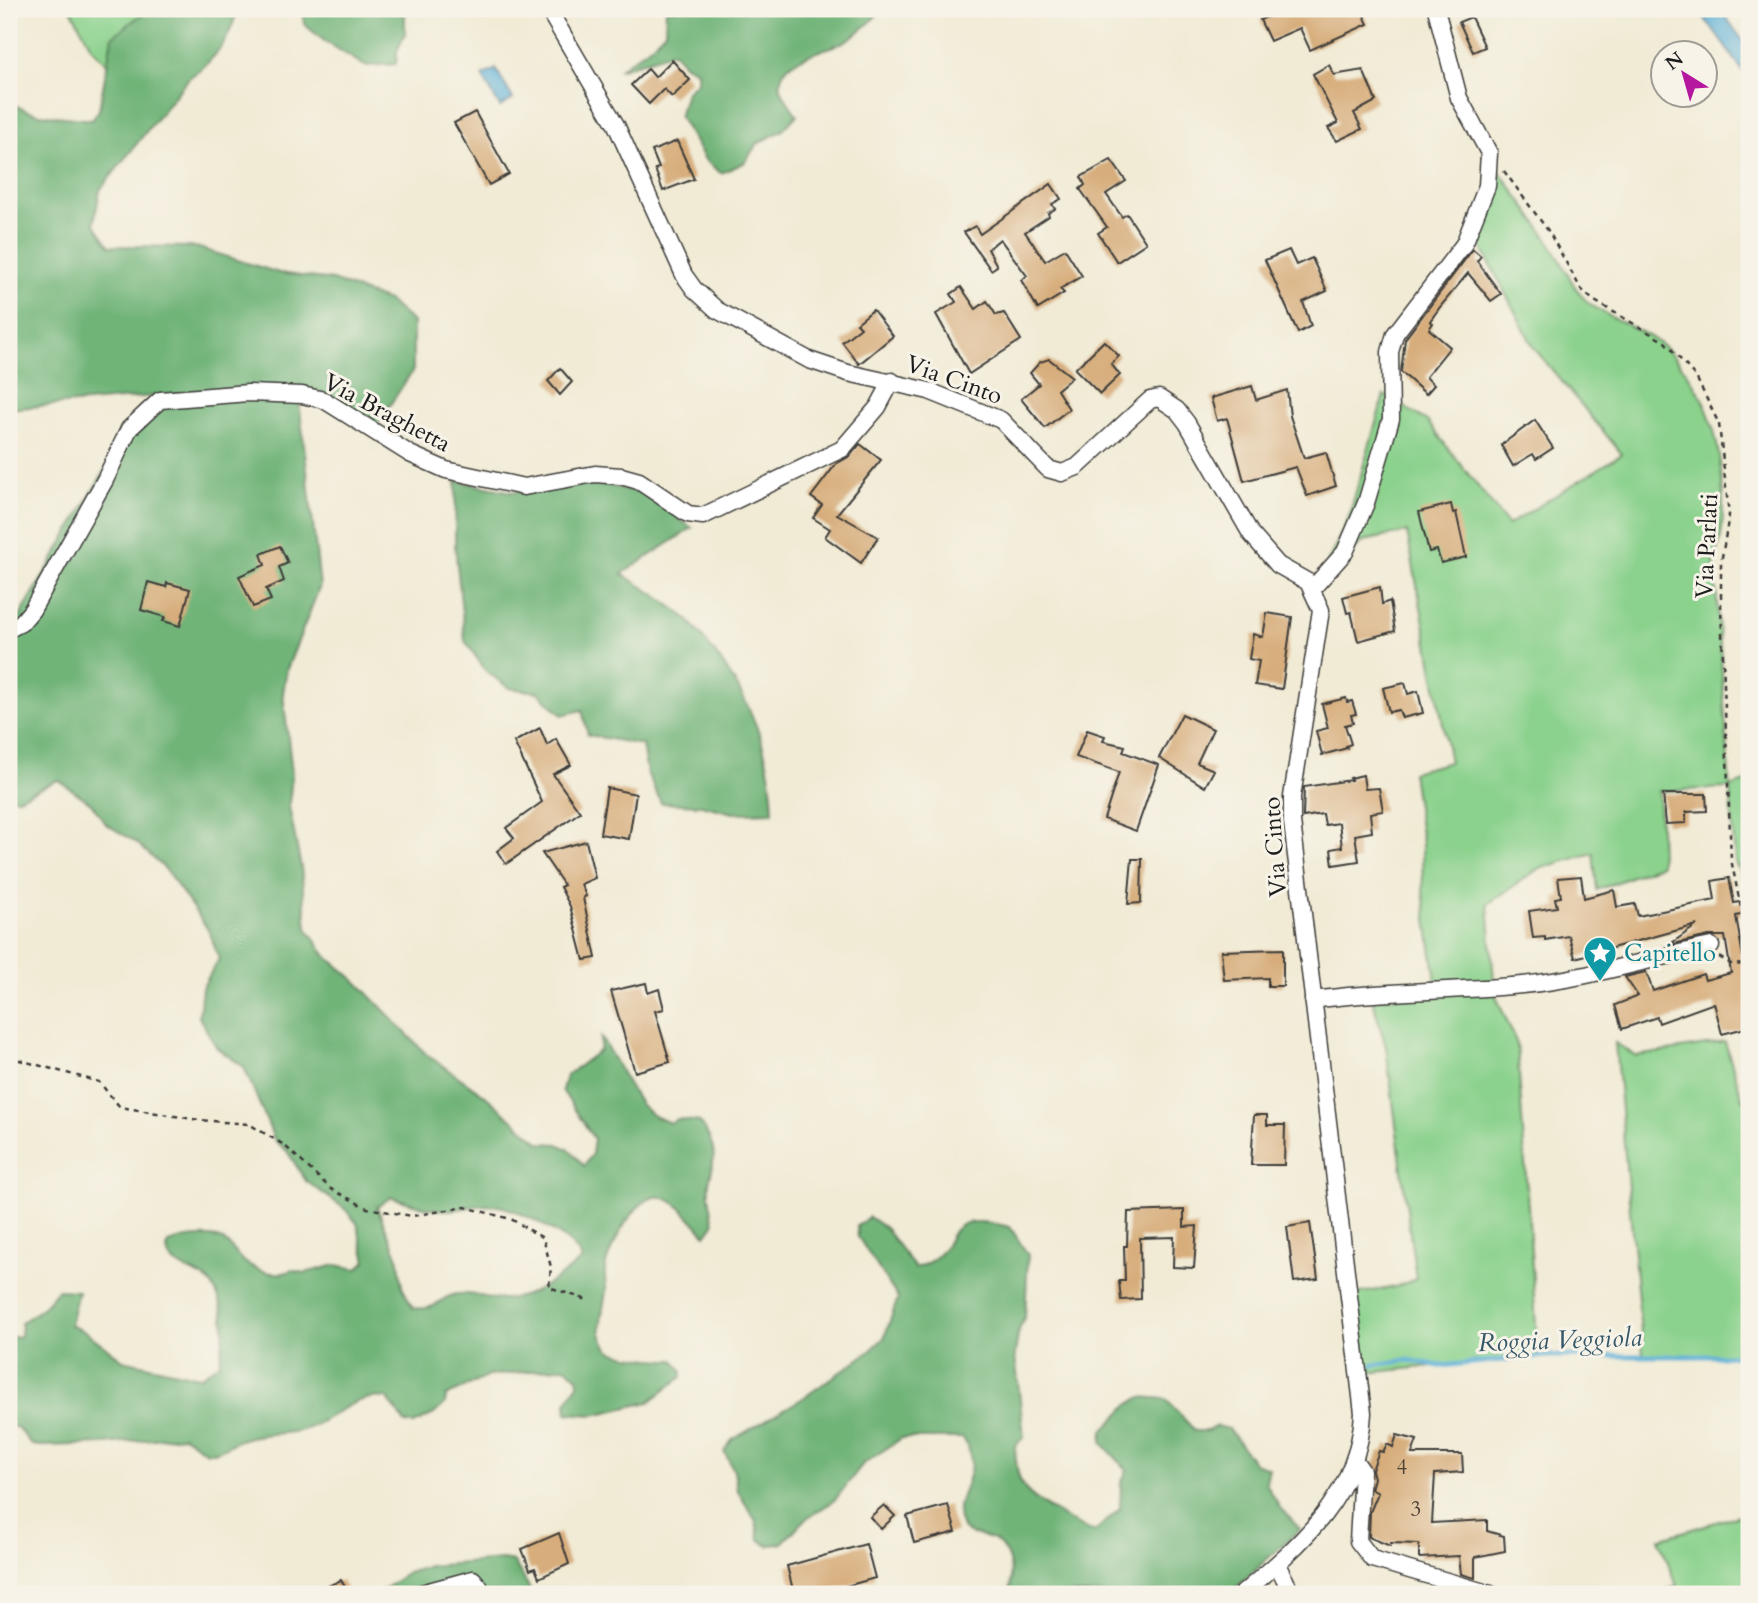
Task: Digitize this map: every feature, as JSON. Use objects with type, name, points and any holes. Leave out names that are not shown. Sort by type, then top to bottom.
[{"type":"street","name":"Via Cinto","points":[[548,9],[616,125],[670,248],[694,289],[718,310],[809,360],[848,373],[929,391],[1001,420],[1048,469],[1062,473],[1077,467],[1143,405],[1159,398],[1177,410],[1187,423],[1251,534],[1278,565],[1308,582],[1312,588],[1321,610],[1292,810],[1363,1413],[1362,1437],[1356,1461],[1322,1518],[1277,1564],[1242,1594]]},
{"type":"street","points":[[1312,588],[1345,552],[1366,503],[1391,419],[1390,352],[1395,334],[1464,244],[1487,186],[1489,153],[1459,98],[1437,9]]},
{"type":"street","name":"Via Braghetta","points":[[9,629],[21,623],[32,610],[105,480],[129,429],[160,400],[248,393],[302,395],[324,400],[410,454],[446,470],[524,487],[595,474],[621,476],[639,481],[688,514],[703,516],[842,449],[878,407],[892,381]]},
{"type":"street","points":[[1313,1000],[1363,993],[1522,985],[1588,976],[1711,946]]},
{"type":"street","points":[[1356,1461],[1362,1471],[1358,1541],[1372,1559],[1491,1594]]},
{"type":"street","points":[[1277,1564],[1292,1594]]},
{"type":"street","points":[[418,1594],[472,1579],[479,1586],[475,1594]]},
{"type":"path","name":"Via Parlati","points":[[1489,153],[1529,202],[1581,289],[1593,300],[1665,342],[1696,377],[1719,424],[1729,515],[1721,564],[1721,586],[1730,848],[1749,948]]},
{"type":"path","points":[[1711,946],[1721,960],[1731,964],[1749,965]]},
{"type":"path","points":[[9,1057],[99,1082],[120,1107],[199,1120],[249,1124],[284,1145],[331,1189],[367,1208],[412,1216],[466,1207],[511,1219],[543,1238],[551,1267],[549,1287],[590,1301]]},
{"type":"green space","points":[[71,9],[149,9],[112,37],[109,67],[91,47]]},
{"type":"green space","points":[[149,9],[237,9],[226,40],[220,48],[189,78],[100,190],[94,223],[110,246],[196,247],[279,273],[332,280],[388,301],[413,322],[413,370],[377,425],[327,396],[244,388],[9,409],[9,101],[38,114],[92,120],[99,110],[112,37]]},
{"type":"green space","points":[[302,9],[405,9],[405,34],[397,51],[396,64],[365,66],[323,40],[304,24]]},
{"type":"green space","points":[[666,9],[881,9],[850,38],[800,59],[784,72],[781,80],[782,91],[797,115],[783,130],[757,144],[744,163],[721,173],[706,161],[679,116],[686,92],[697,82],[697,71],[685,65],[673,52],[618,70],[651,46],[665,31]]},
{"type":"green space","points":[[1497,168],[1546,236],[1584,298],[1599,310],[1650,337],[1668,351],[1693,382],[1707,409],[1721,469],[1722,528],[1714,559],[1730,787],[1749,781],[1749,879],[1744,880],[1735,862],[1730,788],[1659,791],[1661,865],[1597,890],[1593,853],[1538,869],[1488,904],[1495,994],[1517,1044],[1538,1355],[1367,1373],[1354,1294],[1395,1287],[1416,1279],[1386,1047],[1372,998],[1438,995],[1423,892],[1422,842],[1412,772],[1450,762],[1407,532],[1364,541],[1317,586],[1349,516],[1384,395],[1427,421],[1508,525],[1622,454],[1534,348],[1476,237]]},
{"type":"green space","points":[[233,396],[299,400],[320,586],[287,669],[283,693],[292,773],[289,807],[301,867],[307,928],[325,955],[358,983],[426,1054],[483,1094],[540,1143],[558,1144],[570,1150],[584,1166],[592,1154],[594,1139],[562,1090],[566,1076],[600,1050],[601,1037],[640,1104],[652,1115],[670,1123],[678,1119],[700,1122],[709,1137],[714,1156],[709,1189],[714,1224],[706,1235],[674,1203],[661,1197],[652,1198],[643,1203],[626,1223],[618,1235],[605,1268],[606,1290],[601,1328],[608,1348],[629,1356],[674,1360],[682,1370],[682,1377],[649,1402],[594,1415],[567,1413],[566,1403],[578,1384],[578,1377],[565,1367],[488,1376],[446,1396],[445,1404],[434,1414],[414,1424],[405,1423],[387,1398],[363,1399],[303,1430],[248,1437],[214,1452],[205,1451],[183,1436],[104,1444],[32,1445],[17,1427],[9,1427],[9,1338],[20,1336],[21,1323],[42,1308],[58,1290],[78,1291],[70,1325],[86,1332],[123,1360],[199,1377],[219,1364],[224,1333],[221,1304],[207,1280],[171,1259],[167,1252],[168,1243],[204,1237],[221,1239],[246,1263],[273,1273],[292,1270],[305,1273],[336,1265],[357,1269],[366,1261],[357,1223],[345,1209],[306,1181],[287,1151],[275,1141],[244,1067],[217,1048],[199,1017],[202,988],[219,959],[209,931],[166,870],[137,843],[106,824],[91,803],[58,780],[18,798],[9,798],[9,635],[142,406]],"holes":[[[391,1197],[442,1210],[486,1205],[507,1208],[558,1234],[570,1243],[582,1260],[541,1288],[520,1297],[495,1299],[457,1294],[429,1308],[413,1308],[402,1287],[399,1260],[377,1207]]]},
{"type":"green space","points":[[456,481],[513,492],[591,482],[642,493],[692,528],[622,574],[688,620],[725,667],[747,705],[763,746],[773,812],[733,813],[701,805],[661,803],[647,773],[642,745],[588,735],[582,710],[562,715],[538,692],[509,688],[486,671],[465,641],[455,545]]},
{"type":"green space","points":[[1725,1042],[1743,1100],[1749,1100],[1749,1355],[1643,1355],[1615,1043],[1636,1056]]},
{"type":"green space","points":[[869,1217],[885,1228],[915,1268],[932,1261],[942,1252],[958,1227],[968,1223],[985,1222],[1010,1227],[1028,1255],[1025,1317],[1019,1329],[1015,1354],[1024,1437],[1015,1446],[1020,1479],[1025,1489],[1038,1500],[1069,1520],[1095,1531],[1120,1509],[1121,1483],[1127,1470],[1102,1443],[1103,1431],[1127,1406],[1141,1397],[1166,1399],[1195,1431],[1207,1431],[1216,1426],[1229,1429],[1254,1463],[1269,1468],[1266,1483],[1280,1508],[1300,1529],[1229,1594],[1009,1594],[1010,1567],[1003,1548],[994,1540],[967,1532],[960,1523],[959,1504],[970,1474],[971,1463],[963,1438],[902,1438],[863,1464],[834,1501],[808,1517],[782,1543],[768,1546],[759,1539],[756,1521],[737,1490],[734,1471],[724,1451],[732,1440],[803,1398],[869,1352],[884,1338],[898,1298],[858,1237],[857,1226]]},
{"type":"green space","points":[[1749,1512],[1749,1594],[1652,1594],[1677,1586],[1659,1539]]},
{"type":"green space","points":[[502,1560],[514,1562],[533,1594],[378,1594],[407,1573],[429,1566]]},
{"type":"water","points":[[1698,9],[1720,9],[1749,49],[1749,80],[1720,38]]},
{"type":"water","points":[[496,69],[513,99],[500,107],[482,76]]},
{"type":"building","points":[[1285,9],[1292,9],[1294,14],[1307,9],[1361,9],[1368,24],[1310,50],[1300,28],[1270,41],[1260,20]]},
{"type":"building","points":[[1471,17],[1485,47],[1473,52],[1459,22]]},
{"type":"building","points":[[672,60],[690,80],[672,97],[664,89],[649,104],[631,85],[648,69],[655,77]]},
{"type":"building","points":[[1329,65],[1334,75],[1363,70],[1376,101],[1354,113],[1362,129],[1337,141],[1328,128],[1338,123],[1313,74]]},
{"type":"building","points":[[475,112],[509,174],[489,185],[454,123]]},
{"type":"building","points":[[677,141],[694,179],[663,191],[655,169],[659,168],[652,151]]},
{"type":"building","points":[[1111,160],[1126,181],[1106,194],[1122,217],[1127,214],[1146,243],[1117,262],[1098,233],[1107,227],[1080,189],[1085,185],[1081,177]]},
{"type":"building","points":[[1051,184],[1061,199],[1052,204],[1055,209],[1048,213],[1049,216],[1025,232],[1045,261],[1065,249],[1082,276],[1060,289],[1064,293],[1038,309],[1021,280],[1027,276],[1000,239],[988,249],[997,266],[991,270],[964,232],[975,226],[980,234]]},
{"type":"building","points":[[1473,249],[1481,256],[1477,261],[1501,294],[1491,301],[1468,273],[1440,307],[1430,321],[1433,323],[1429,329],[1450,347],[1426,377],[1434,385],[1426,394],[1401,372],[1405,339]]},
{"type":"building","points":[[1289,250],[1296,265],[1312,258],[1327,291],[1303,302],[1311,326],[1298,333],[1265,260]]},
{"type":"building","points":[[961,287],[976,309],[987,301],[996,315],[1004,313],[1021,340],[969,374],[936,314],[956,302],[951,294]]},
{"type":"building","points":[[873,310],[893,336],[859,364],[842,342],[861,327],[857,323]]},
{"type":"building","points":[[1104,341],[1119,356],[1111,364],[1120,375],[1100,394],[1075,369]]},
{"type":"building","points":[[1049,359],[1072,377],[1057,390],[1069,409],[1045,428],[1021,399],[1039,384],[1030,373],[1040,362]]},
{"type":"building","points":[[560,368],[572,382],[560,395],[548,381]]},
{"type":"building","points":[[1252,386],[1256,400],[1287,390],[1290,416],[1304,458],[1326,452],[1336,486],[1307,496],[1296,467],[1244,481],[1227,418],[1217,421],[1211,398]]},
{"type":"building","points":[[1535,420],[1553,448],[1536,459],[1533,454],[1513,466],[1501,445]]},
{"type":"building","points":[[860,444],[881,460],[837,514],[878,537],[861,563],[825,537],[830,529],[813,518],[822,505],[811,497],[836,464],[850,456]]},
{"type":"building","points":[[1451,504],[1453,513],[1456,512],[1466,557],[1441,563],[1437,550],[1429,552],[1419,512]]},
{"type":"building","points":[[280,546],[288,563],[279,567],[284,581],[266,589],[271,600],[253,607],[239,576],[265,565],[261,554]]},
{"type":"building","points":[[148,582],[166,587],[167,583],[190,589],[180,626],[163,621],[165,617],[141,610]]},
{"type":"building","points":[[1380,587],[1382,604],[1390,601],[1395,631],[1358,641],[1351,612],[1347,613],[1343,597]]},
{"type":"building","points":[[1267,613],[1292,617],[1282,689],[1255,685],[1259,661],[1249,659],[1253,634],[1263,637]]},
{"type":"building","points":[[1405,683],[1408,694],[1418,691],[1423,713],[1402,718],[1399,710],[1389,712],[1383,688]]},
{"type":"building","points":[[1346,698],[1347,702],[1352,701],[1356,714],[1351,715],[1353,723],[1345,725],[1351,744],[1346,746],[1347,748],[1322,755],[1316,731],[1328,728],[1322,704]]},
{"type":"building","points":[[1182,714],[1213,729],[1197,763],[1214,770],[1205,787],[1159,758]]},
{"type":"building","points":[[540,728],[547,745],[556,739],[571,765],[553,774],[580,812],[506,864],[497,851],[514,838],[506,828],[542,802],[514,742]]},
{"type":"building","points":[[1087,730],[1105,736],[1103,741],[1125,746],[1123,752],[1159,765],[1136,831],[1104,819],[1119,772],[1076,757]]},
{"type":"building","points":[[1363,775],[1365,789],[1379,788],[1383,811],[1370,813],[1372,832],[1355,835],[1359,861],[1333,865],[1331,849],[1342,847],[1339,823],[1325,825],[1323,814],[1303,817],[1304,787],[1351,780],[1350,778]]},
{"type":"building","points":[[607,788],[636,794],[629,839],[600,834]]},
{"type":"building","points":[[1663,794],[1706,794],[1707,811],[1686,812],[1686,823],[1666,824]]},
{"type":"building","points":[[586,841],[595,878],[581,884],[586,896],[583,898],[596,958],[584,960],[570,906],[560,887],[564,885],[542,853]]},
{"type":"building","points":[[1132,859],[1142,859],[1141,903],[1128,904]]},
{"type":"building","points":[[1581,876],[1584,898],[1614,890],[1617,907],[1635,904],[1638,916],[1715,900],[1712,881],[1729,878],[1734,903],[1749,900],[1749,913],[1736,916],[1749,993],[1749,1027],[1722,1034],[1714,1003],[1659,1023],[1657,1017],[1622,1029],[1615,1005],[1638,996],[1625,977],[1646,972],[1653,991],[1703,974],[1705,980],[1731,973],[1725,936],[1709,936],[1669,945],[1697,925],[1575,958],[1569,936],[1545,940],[1545,937],[1533,938],[1529,911],[1557,907],[1555,898],[1561,897],[1558,878]]},
{"type":"building","points":[[1283,949],[1283,986],[1268,986],[1268,978],[1224,980],[1221,951]]},
{"type":"building","points":[[646,983],[648,993],[659,989],[664,1009],[655,1011],[670,1062],[635,1072],[611,991]]},
{"type":"building","points":[[1254,1115],[1267,1115],[1267,1125],[1285,1125],[1284,1165],[1251,1165]]},
{"type":"building","points":[[1184,1210],[1184,1227],[1197,1226],[1194,1268],[1173,1267],[1174,1237],[1140,1238],[1141,1299],[1121,1300],[1119,1281],[1125,1281],[1124,1246],[1127,1246],[1128,1212]]},
{"type":"building","points":[[1310,1223],[1318,1279],[1294,1282],[1287,1227]]},
{"type":"building","points":[[1397,1435],[1417,1440],[1412,1454],[1462,1454],[1463,1472],[1435,1474],[1432,1523],[1487,1520],[1487,1531],[1504,1536],[1505,1551],[1475,1557],[1475,1578],[1461,1574],[1459,1556],[1419,1558],[1419,1544],[1391,1543],[1390,1546],[1369,1537],[1370,1512],[1378,1493],[1371,1489],[1374,1478],[1372,1470],[1379,1451],[1383,1452],[1387,1444],[1393,1447]]},
{"type":"building","points":[[884,1505],[895,1516],[881,1529],[870,1517]]},
{"type":"building","points":[[948,1505],[956,1532],[914,1543],[907,1516]]},
{"type":"building","points":[[559,1533],[569,1564],[539,1578],[535,1568],[530,1570],[522,1549]]},
{"type":"building","points":[[866,1544],[875,1578],[818,1594],[794,1594],[787,1566]]},
{"type":"building","points":[[341,1580],[347,1590],[340,1594],[311,1594]]},
{"type":"waterway","name":"Roggia Veggiola","points":[[1373,1365],[1408,1360],[1440,1366],[1547,1356],[1749,1356]]},
{"type":"place","name":"Capitello","points":[[1600,983]]}]
